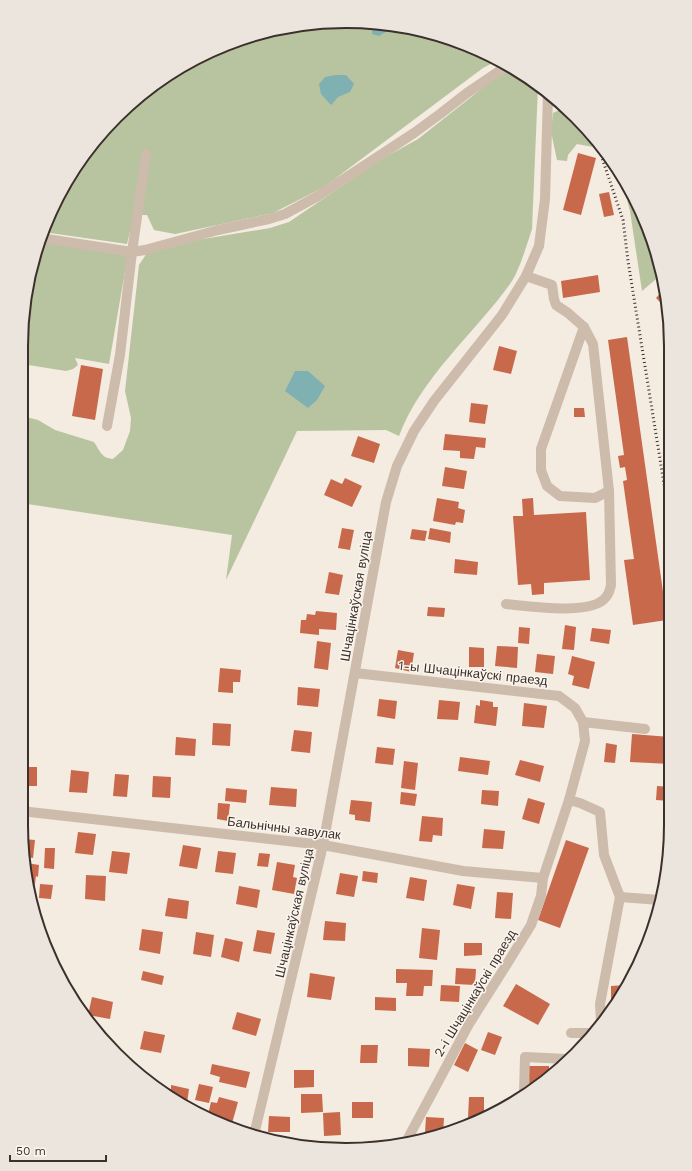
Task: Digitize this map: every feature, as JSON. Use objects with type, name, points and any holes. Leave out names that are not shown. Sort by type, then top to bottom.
[{"type":"street","points":[[47,239],[132,252],[145,250],[218,230],[270,219],[285,214],[318,196],[414,133],[472,89],[502,70]]},
{"type":"street","name":"Шчацінкаўская вуліца","points":[[255,1129],[323,845],[386,502],[397,466],[414,430],[434,401],[502,315],[526,276],[539,246],[545,199],[549,101]]},
{"type":"street","points":[[107,426],[120,355],[132,252],[146,154]]},
{"type":"street","points":[[506,604],[564,610],[596,604],[606,598],[611,585],[609,491],[593,344],[584,327],[556,305],[552,286],[543,281],[526,276]]},
{"type":"street","points":[[584,327],[541,449],[541,470],[547,486],[560,496],[595,498],[609,491]]},
{"type":"street","name":"1-ы Шчацінкаўскі праезд","points":[[355,673],[559,696],[574,708],[583,722]]},
{"type":"street","points":[[543,878],[569,800],[585,741],[583,722],[645,729]]},
{"type":"street","points":[[569,800],[600,812],[604,855],[620,897],[600,1004],[601,1015]]},
{"type":"street","name":"Бальнічны завулак","points":[[28,812],[323,845],[463,871],[543,878]]},
{"type":"street","name":"2-і Шчацінкаўскі праезд","points":[[409,1137],[469,1024],[531,925],[541,896],[543,878]]},
{"type":"street","points":[[620,897],[655,900]]},
{"type":"street","points":[[571,1033],[587,1033]]},
{"type":"street","points":[[524,1088],[525,1057],[562,1059]]},
{"type":"green space","points":[[346,28],[372,29],[372,34],[385,31],[408,34],[468,52],[491,63],[483,68],[324,187],[273,213],[175,234],[154,230],[147,215],[134,215],[127,244],[49,233],[71,187],[94,152],[107,136],[136,107],[152,94],[169,82],[205,61],[244,45],[284,34]]},
{"type":"green space","points":[[507,72],[538,92],[532,229],[520,265],[510,284],[434,375],[421,394],[399,436],[386,430],[297,431],[226,580],[232,535],[28,504],[28,418],[38,420],[55,430],[94,442],[103,456],[113,459],[123,450],[130,431],[131,418],[125,391],[139,265],[147,253],[197,240],[270,228],[289,222],[382,159],[418,139],[494,79]]},
{"type":"green space","points":[[559,110],[585,136],[593,147],[577,144],[568,155],[567,161],[557,160],[551,132],[553,113]]},
{"type":"green space","points":[[626,196],[640,224],[657,279],[642,291],[630,211]]},
{"type":"green space","points":[[46,242],[128,254],[109,364],[75,358],[78,365],[73,369],[66,371],[28,365],[31,304],[34,284]]},
{"type":"water","points":[[372,29],[388,31],[379,36],[372,34]]},
{"type":"water","points":[[346,75],[354,84],[350,92],[338,97],[331,105],[321,94],[319,84],[325,77]]},
{"type":"water","points":[[295,371],[308,371],[325,386],[317,400],[308,408],[285,391]]},
{"type":"building","points":[[578,153],[596,158],[581,215],[563,210]]},
{"type":"building","points":[[609,192],[614,215],[604,217],[599,194]]},
{"type":"building","points":[[598,275],[600,292],[563,298],[561,281]]},
{"type":"building","points":[[660,294],[661,303],[656,298]]},
{"type":"building","points":[[627,337],[664,599],[664,620],[633,625],[624,560],[634,559],[623,481],[627,480],[625,467],[620,468],[618,456],[624,455],[608,340]]},
{"type":"building","points":[[499,346],[517,351],[511,374],[493,370]]},
{"type":"building","points":[[81,365],[103,369],[95,420],[72,416]]},
{"type":"building","points":[[471,403],[488,405],[485,424],[469,422]]},
{"type":"building","points":[[574,408],[584,408],[585,417],[574,417]]},
{"type":"building","points":[[445,434],[486,438],[485,448],[476,447],[474,459],[460,458],[460,451],[443,450]]},
{"type":"building","points":[[358,436],[380,444],[374,463],[351,456]]},
{"type":"building","points":[[445,467],[467,471],[464,489],[442,486]]},
{"type":"building","points":[[345,478],[362,486],[352,507],[324,495],[331,479],[342,484]]},
{"type":"building","points":[[437,498],[459,502],[458,508],[465,510],[463,523],[456,522],[455,525],[433,521]]},
{"type":"building","points":[[533,498],[534,515],[586,512],[590,580],[544,583],[544,594],[532,595],[531,584],[518,585],[513,516],[523,516],[522,499]]},
{"type":"building","points":[[342,528],[354,530],[350,550],[338,548]]},
{"type":"building","points":[[430,528],[451,532],[450,543],[428,539]]},
{"type":"building","points":[[412,529],[427,531],[425,541],[410,539]]},
{"type":"building","points":[[455,559],[478,562],[477,575],[454,573]]},
{"type":"building","points":[[329,572],[343,575],[339,595],[325,593]]},
{"type":"building","points":[[428,607],[445,608],[444,617],[427,616]]},
{"type":"building","points":[[316,611],[337,613],[336,630],[319,629],[319,635],[300,633],[301,620],[306,620],[307,614],[315,615]]},
{"type":"building","points":[[565,625],[576,627],[574,650],[562,649]]},
{"type":"building","points":[[519,627],[530,628],[529,644],[518,643]]},
{"type":"building","points":[[592,628],[611,630],[609,644],[590,641]]},
{"type":"building","points":[[317,641],[331,643],[328,670],[314,668]]},
{"type":"building","points":[[497,646],[518,647],[517,668],[495,666]]},
{"type":"building","points":[[469,647],[484,648],[484,667],[469,667]]},
{"type":"building","points":[[398,650],[414,653],[411,672],[395,668]]},
{"type":"building","points":[[537,654],[555,656],[553,674],[535,672]]},
{"type":"building","points":[[572,656],[595,662],[589,689],[572,685],[574,676],[568,674]]},
{"type":"building","points":[[220,668],[241,670],[240,682],[233,682],[233,693],[218,692]]},
{"type":"building","points":[[298,687],[320,689],[318,707],[297,705]]},
{"type":"building","points":[[379,699],[397,701],[395,719],[377,716]]},
{"type":"building","points":[[439,700],[460,702],[458,720],[437,719]]},
{"type":"building","points":[[480,700],[493,702],[493,707],[498,707],[496,726],[474,723],[476,705],[480,706]]},
{"type":"building","points":[[524,703],[547,706],[544,728],[522,726]]},
{"type":"building","points":[[213,723],[231,724],[230,746],[212,745]]},
{"type":"building","points":[[294,730],[312,732],[310,753],[291,751]]},
{"type":"building","points":[[632,734],[664,737],[664,764],[630,762]]},
{"type":"building","points":[[176,737],[196,739],[195,756],[175,755]]},
{"type":"building","points":[[606,743],[617,745],[615,763],[604,762]]},
{"type":"building","points":[[377,747],[395,749],[393,765],[375,763]]},
{"type":"building","points":[[460,757],[490,761],[488,775],[458,771]]},
{"type":"building","points":[[520,760],[544,766],[540,782],[515,775]]},
{"type":"building","points":[[404,761],[418,763],[415,790],[401,788]]},
{"type":"building","points":[[28,767],[37,767],[37,786],[28,786]]},
{"type":"building","points":[[71,770],[89,772],[87,793],[69,792]]},
{"type":"building","points":[[115,774],[129,775],[127,797],[113,796]]},
{"type":"building","points":[[153,776],[171,777],[170,798],[152,797]]},
{"type":"building","points":[[657,786],[664,787],[664,801],[656,800]]},
{"type":"building","points":[[271,787],[297,789],[296,807],[269,805]]},
{"type":"building","points":[[226,788],[247,790],[246,803],[225,801]]},
{"type":"building","points":[[482,790],[499,791],[498,806],[481,804]]},
{"type":"building","points":[[401,792],[417,794],[415,806],[400,804]]},
{"type":"building","points":[[528,798],[545,803],[539,824],[522,819]]},
{"type":"building","points":[[351,800],[372,802],[370,822],[355,820],[355,815],[349,814]]},
{"type":"building","points":[[218,803],[230,804],[228,821],[217,819]]},
{"type":"building","points":[[422,816],[443,818],[442,836],[433,835],[432,842],[419,841]]},
{"type":"building","points":[[484,829],[505,831],[503,849],[482,848]]},
{"type":"building","points":[[78,832],[96,834],[93,855],[75,853]]},
{"type":"building","points":[[29,839],[35,840],[33,858],[30,858]]},
{"type":"building","points":[[566,840],[589,848],[560,928],[538,920]]},
{"type":"building","points":[[183,845],[201,848],[197,869],[179,866]]},
{"type":"building","points":[[45,848],[55,848],[54,869],[44,868]]},
{"type":"building","points":[[112,851],[130,853],[127,874],[109,872]]},
{"type":"building","points":[[218,851],[236,853],[233,874],[215,872]]},
{"type":"building","points":[[259,853],[270,854],[268,867],[257,866]]},
{"type":"building","points":[[277,862],[295,865],[293,877],[297,878],[294,894],[272,890]]},
{"type":"building","points":[[31,864],[39,865],[38,877],[36,876],[34,888]]},
{"type":"building","points":[[363,871],[378,873],[377,883],[362,881]]},
{"type":"building","points":[[340,873],[358,876],[354,897],[336,894]]},
{"type":"building","points":[[86,875],[106,876],[105,901],[85,899]]},
{"type":"building","points":[[410,877],[427,880],[424,901],[406,898]]},
{"type":"building","points":[[40,884],[53,885],[51,899],[39,898]]},
{"type":"building","points":[[457,884],[475,887],[471,909],[453,905]]},
{"type":"building","points":[[239,886],[260,890],[257,908],[236,904]]},
{"type":"building","points":[[497,892],[513,893],[511,919],[495,918]]},
{"type":"building","points":[[168,898],[189,901],[187,919],[165,916]]},
{"type":"building","points":[[325,921],[346,923],[345,941],[323,940]]},
{"type":"building","points":[[422,928],[440,930],[437,960],[419,958]]},
{"type":"building","points":[[142,929],[163,932],[160,954],[139,950]]},
{"type":"building","points":[[257,930],[275,933],[271,954],[253,951]]},
{"type":"building","points":[[196,932],[214,935],[211,957],[193,954]]},
{"type":"building","points":[[225,938],[243,942],[239,962],[221,957]]},
{"type":"building","points":[[464,943],[482,943],[482,955],[464,956]]},
{"type":"building","points":[[456,968],[476,969],[475,985],[455,984]]},
{"type":"building","points":[[396,969],[433,970],[432,986],[424,986],[423,996],[406,996],[407,983],[396,983]]},
{"type":"building","points":[[143,971],[164,976],[162,985],[141,980]]},
{"type":"building","points":[[310,973],[335,977],[331,1000],[307,997]]},
{"type":"building","points":[[516,984],[550,1004],[538,1025],[503,1006]]},
{"type":"building","points":[[441,985],[460,986],[459,1002],[440,1001]]},
{"type":"building","points":[[620,985],[611,1000],[611,986]]},
{"type":"building","points":[[92,997],[113,1002],[110,1019],[92,1016],[89,1012]]},
{"type":"building","points":[[375,997],[396,998],[396,1011],[375,1010]]},
{"type":"building","points":[[237,1012],[261,1019],[256,1036],[232,1029]]},
{"type":"building","points":[[144,1031],[165,1035],[161,1053],[140,1049]]},
{"type":"building","points":[[488,1032],[502,1037],[495,1055],[481,1050]]},
{"type":"building","points":[[465,1043],[478,1050],[468,1072],[454,1065]]},
{"type":"building","points":[[361,1045],[378,1045],[377,1063],[360,1063]]},
{"type":"building","points":[[408,1048],[430,1049],[429,1067],[408,1066]]},
{"type":"building","points":[[212,1064],[250,1072],[246,1088],[219,1082],[220,1077],[210,1074]]},
{"type":"building","points":[[528,1066],[549,1066],[549,1070],[528,1085]]},
{"type":"building","points":[[294,1070],[314,1070],[314,1087],[294,1088]]},
{"type":"building","points":[[199,1084],[213,1087],[209,1103],[195,1100]]},
{"type":"building","points":[[171,1085],[189,1089],[187,1100],[168,1089],[171,1089]]},
{"type":"building","points":[[301,1094],[322,1094],[323,1112],[301,1113]]},
{"type":"building","points":[[219,1097],[238,1102],[232,1122],[209,1112],[211,1102],[217,1103]]},
{"type":"building","points":[[469,1097],[484,1097],[484,1111],[472,1117],[468,1117]]},
{"type":"building","points":[[352,1102],[373,1102],[373,1118],[352,1118]]},
{"type":"building","points":[[340,1112],[341,1135],[324,1136],[323,1113]]},
{"type":"building","points":[[269,1116],[290,1117],[290,1132],[268,1132]]},
{"type":"building","points":[[426,1117],[444,1118],[443,1127],[425,1133]]},
{"type":"railway","points":[[602,158],[623,220],[628,261],[664,484]]}]
